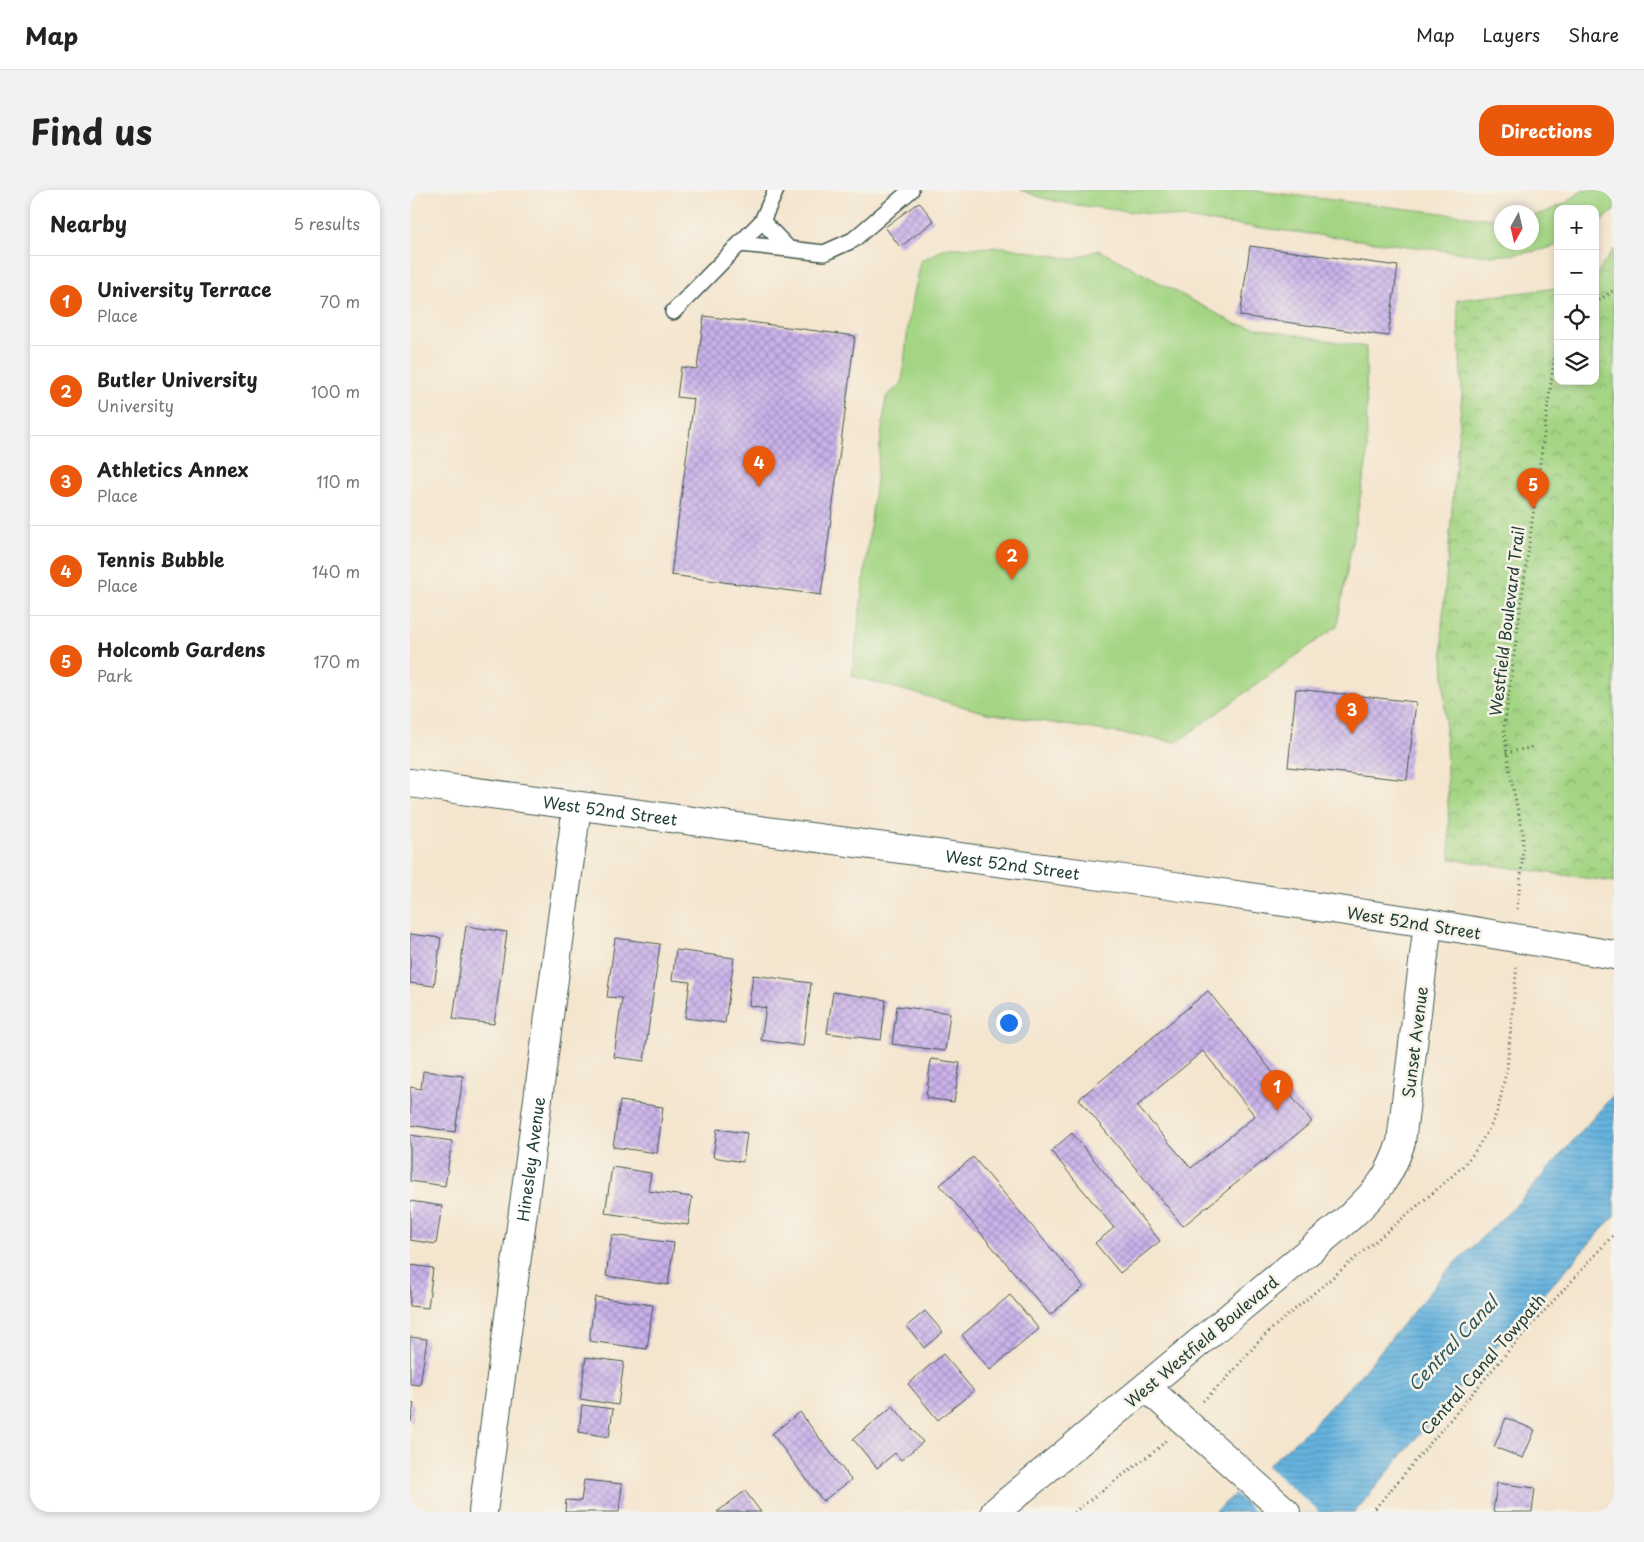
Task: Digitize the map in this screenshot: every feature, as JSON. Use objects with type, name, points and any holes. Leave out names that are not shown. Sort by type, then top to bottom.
[{"type":"street","name":"West 52nd Street","points":[[410,783],[1168,885],[1428,923],[1614,955]]},
{"type":"street","name":"Hinesley Avenue","points":[[483,1512],[577,806]]},
{"type":"street","name":"Sunset Avenue","points":[[1396,1160],[1401,1142],[1428,923]]},
{"type":"street","name":"West Westfield Boulevard","points":[[995,1512],[1350,1217],[1376,1192],[1396,1160]]},
{"type":"street","points":[[1146,1387],[1286,1512]]},
{"type":"lane","points":[[673,312],[762,222],[776,190]]},
{"type":"lane","points":[[740,244],[824,253],[853,240],[911,190]]},
{"type":"lane","points":[[762,222],[790,249]]},
{"type":"path","points":[[1599,300],[1614,290]]},
{"type":"path","name":"Westfield Boulevard Trail","points":[[1517,914],[1523,834],[1506,753],[1504,730],[1556,340]]},
{"type":"path","points":[[1506,753],[1533,747]]},
{"type":"path","name":"Central Canal Towpath","points":[[1372,1512],[1528,1329],[1614,1234]]},
{"type":"path","points":[[1074,1512],[1160,1447]]},
{"type":"green space","points":[[1021,190],[1249,190],[1494,219],[1494,250],[1538,250],[1519,254],[1480,255],[1069,204],[1042,198]]},
{"type":"green space","points":[[1583,190],[1614,190],[1614,211],[1599,223],[1599,205],[1561,205]]},
{"type":"green space","points":[[1554,208],[1554,246],[1539,250],[1539,214]]},
{"type":"green space","points":[[1004,247],[1073,259],[1099,250],[1236,324],[1366,347],[1367,460],[1337,626],[1177,742],[987,713],[852,676],[886,397],[902,383],[909,317],[921,261],[945,248]]},
{"type":"green space","points":[[1614,249],[1614,882],[1450,859],[1442,626],[1462,393],[1457,300],[1554,288],[1554,385],[1599,385],[1599,270]]},
{"type":"water","name":"Central Canal","points":[[1614,1094],[1614,1216],[1432,1419],[1355,1512],[1215,1512],[1309,1429],[1363,1372],[1446,1272],[1521,1200]]},
{"type":"pier","points":[[1265,1464],[1319,1512],[1255,1512],[1233,1492]]},
{"type":"building","points":[[919,202],[934,221],[900,247],[885,227]]},
{"type":"building","points":[[1250,246],[1398,266],[1388,336],[1240,316]]},
{"type":"building","points":[[704,316],[855,336],[821,595],[671,575],[694,399],[677,397],[681,367],[697,369]]},
{"type":"building","points":[[1296,689],[1416,702],[1407,780],[1288,767]]},
{"type":"building","points":[[466,926],[507,932],[494,1024],[453,1019]]},
{"type":"building","points":[[410,934],[441,938],[434,986],[410,983]]},
{"type":"building","points":[[615,938],[660,944],[644,1061],[614,1057],[622,998],[607,997]]},
{"type":"building","points":[[676,950],[734,958],[725,1023],[685,1018],[690,982],[672,980]]},
{"type":"building","points":[[753,975],[811,983],[803,1046],[761,1040],[766,1008],[749,1005]]},
{"type":"building","points":[[1208,991],[1312,1122],[1183,1226],[1079,1099]],"holes":[[[1203,1051],[1255,1116],[1191,1168],[1137,1106]]]},
{"type":"building","points":[[833,992],[886,1000],[881,1040],[827,1033]]},
{"type":"building","points":[[897,1006],[950,1013],[945,1051],[892,1044]]},
{"type":"building","points":[[931,1059],[960,1063],[954,1102],[926,1098]]},
{"type":"building","points":[[423,1071],[463,1076],[455,1132],[410,1125],[410,1087],[421,1089]]},
{"type":"building","points":[[620,1101],[663,1107],[657,1153],[613,1147]]},
{"type":"building","points":[[717,1129],[747,1133],[743,1162],[713,1157]]},
{"type":"building","points":[[1072,1133],[1160,1241],[1120,1273],[1095,1243],[1114,1228],[1051,1151]]},
{"type":"building","points":[[410,1135],[452,1141],[445,1186],[410,1181]]},
{"type":"building","points":[[973,1157],[1084,1287],[1050,1315],[940,1185]]},
{"type":"building","points":[[612,1167],[651,1173],[648,1191],[692,1197],[688,1225],[605,1213]]},
{"type":"building","points":[[410,1201],[442,1206],[436,1244],[410,1240]]},
{"type":"building","points":[[612,1235],[674,1243],[668,1285],[606,1276]]},
{"type":"building","points":[[410,1265],[433,1268],[428,1308],[410,1306]]},
{"type":"building","points":[[1010,1295],[1039,1329],[990,1370],[962,1335]]},
{"type":"building","points":[[595,1297],[653,1305],[647,1349],[589,1341]]},
{"type":"building","points":[[925,1311],[943,1332],[924,1348],[907,1326]]},
{"type":"building","points":[[410,1337],[427,1339],[420,1385],[410,1384]]},
{"type":"building","points":[[943,1354],[974,1391],[938,1420],[908,1384]]},
{"type":"building","points":[[586,1357],[624,1362],[618,1405],[580,1399]]},
{"type":"building","points":[[410,1403],[414,1404],[411,1422],[410,1422]]},
{"type":"building","points":[[582,1405],[613,1409],[609,1437],[579,1432]]},
{"type":"building","points":[[893,1406],[923,1442],[901,1460],[895,1453],[877,1468],[853,1439]]},
{"type":"building","points":[[800,1412],[851,1480],[823,1501],[772,1434]]},
{"type":"building","points":[[1506,1418],[1535,1430],[1523,1458],[1494,1447]]},
{"type":"building","points":[[584,1480],[622,1484],[619,1512],[565,1512],[566,1500],[581,1501]]},
{"type":"building","points":[[1497,1483],[1535,1488],[1532,1512],[1493,1512]]},
{"type":"building","points":[[745,1491],[761,1512],[717,1512]]},
{"type":"place","name":"Tennis Bubble","points":[[759,487]]},
{"type":"place","name":"Holcomb Gardens","points":[[1533,509]]},
{"type":"place","name":"Butler University","points":[[1012,580]]},
{"type":"place","name":"Athletics Annex","points":[[1352,734]]},
{"type":"place","name":"University Terrace","points":[[1277,1111]]}]
